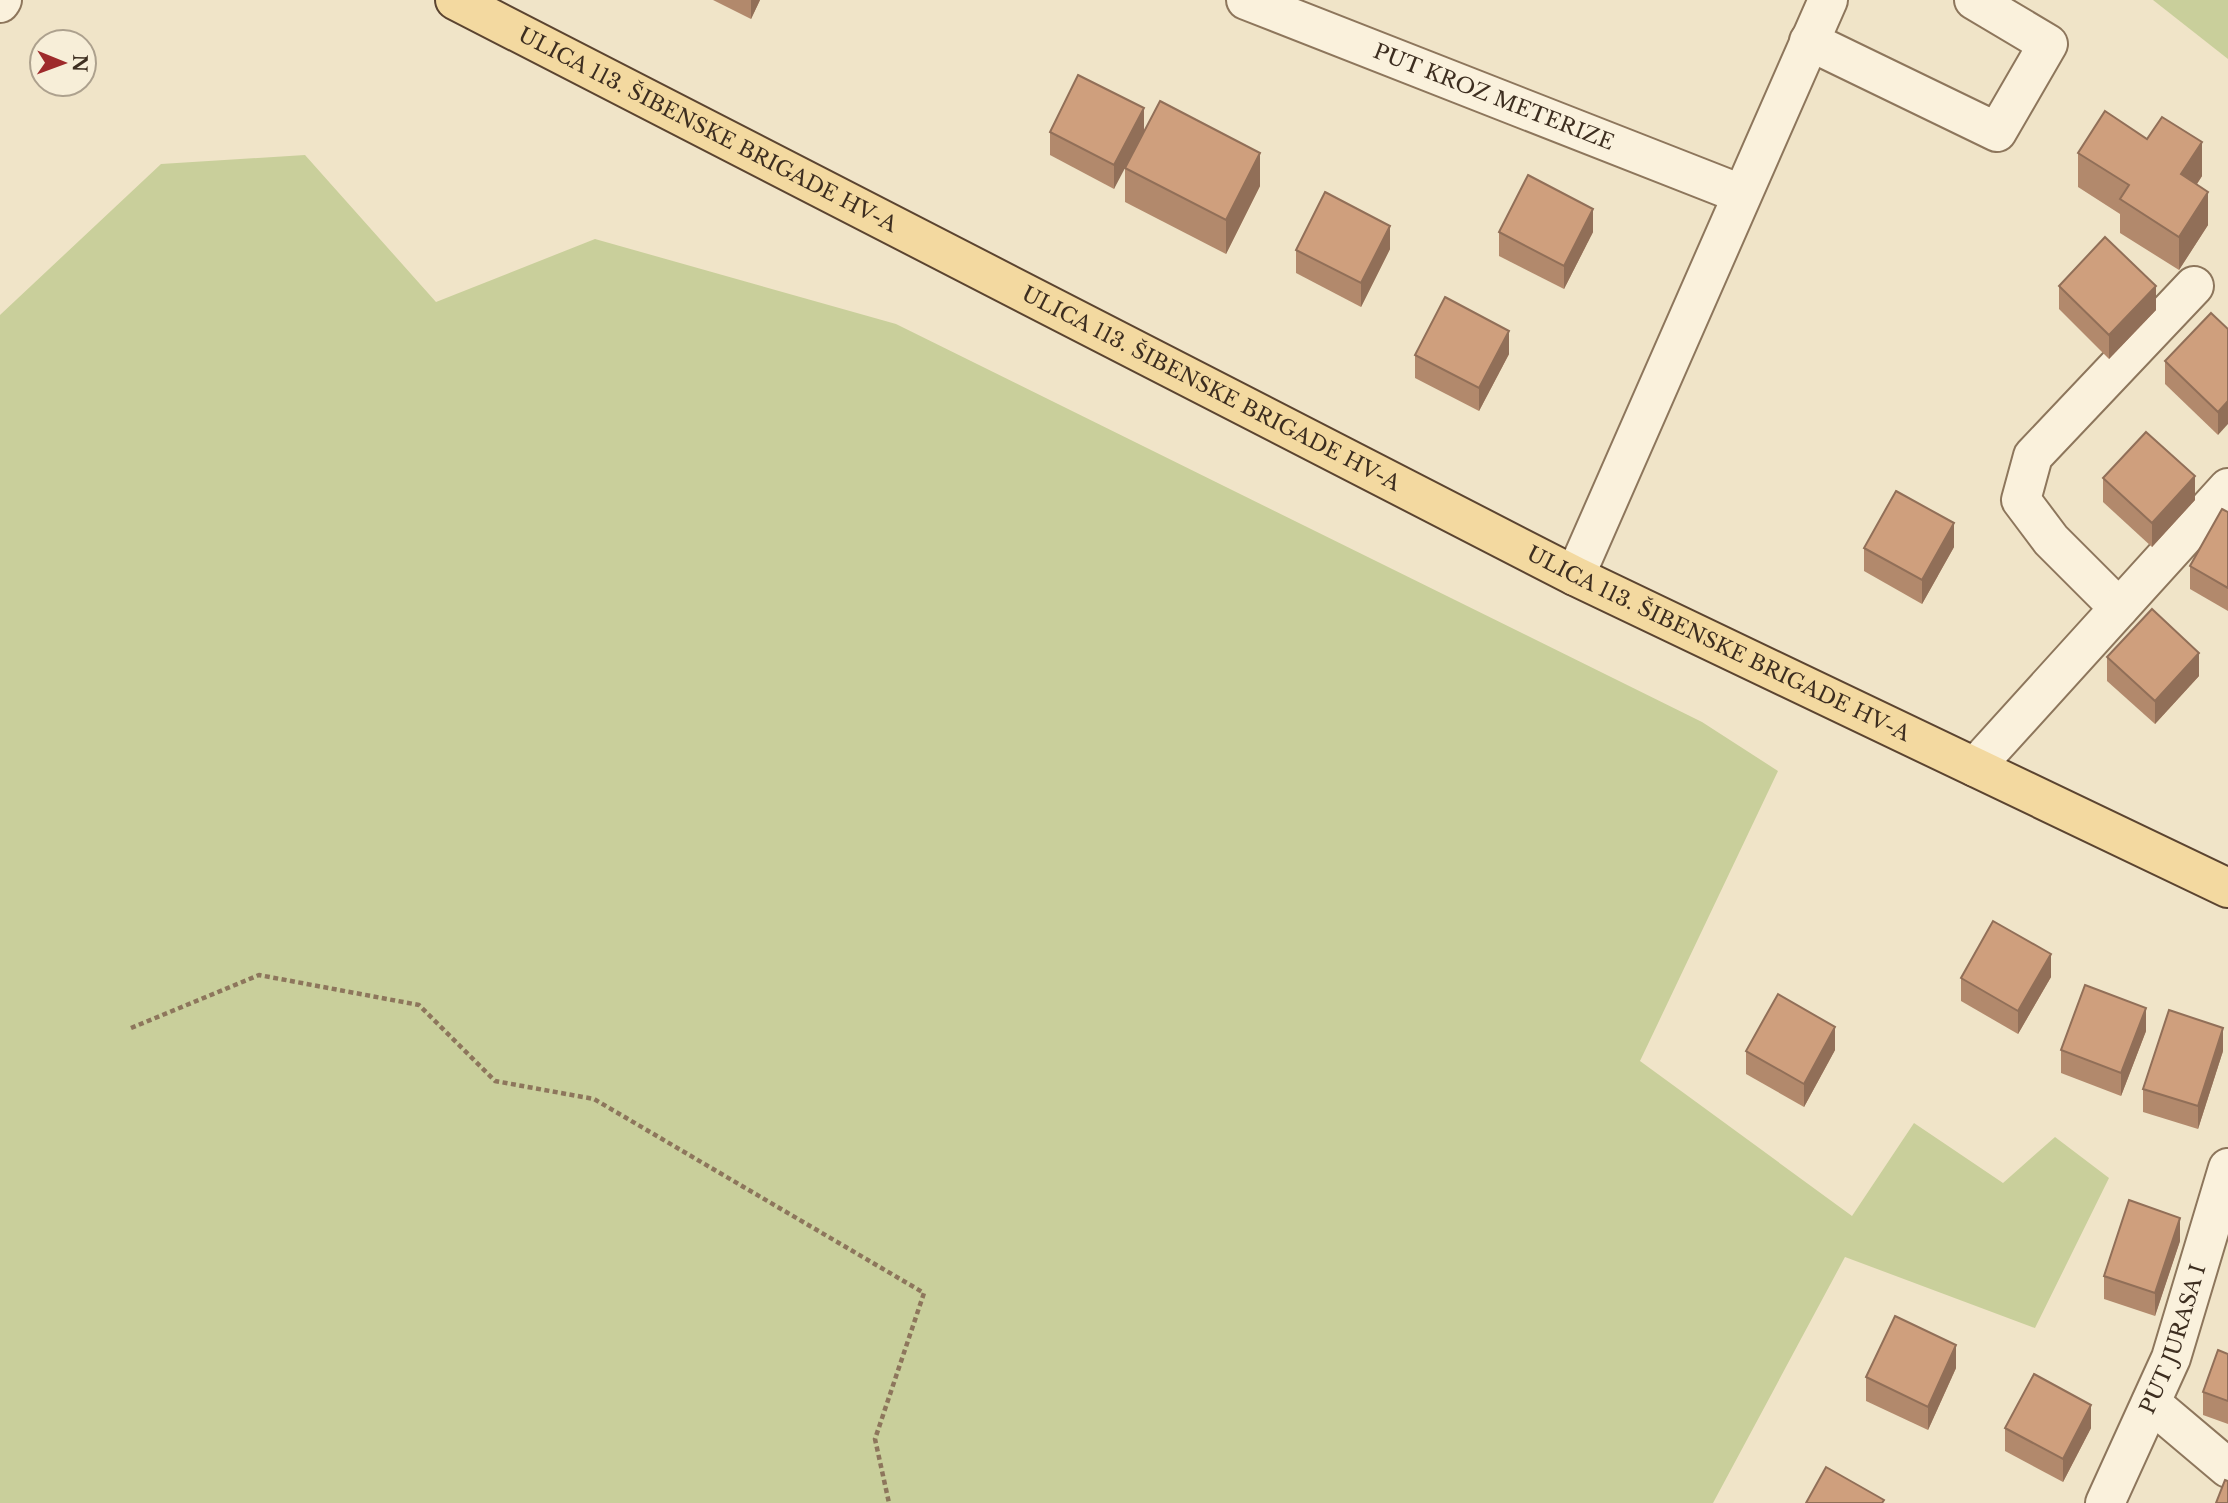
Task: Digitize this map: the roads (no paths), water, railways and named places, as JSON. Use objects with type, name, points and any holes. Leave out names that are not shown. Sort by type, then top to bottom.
[{"type":"main road","name":"ULICA 113. ŠIBENSKE BRIGADE HV-A","points":[[455,0],[1575,576],[2228,888]]},
{"type":"street","name":"PUT KROZ METERIZE","points":[[1246,0],[1741,194]]},
{"type":"street","points":[[1575,576],[1828,0]]},
{"type":"street","points":[[1809,41],[1997,132],[2048,44],[1974,0]]},
{"type":"street","points":[[2119,608],[2051,540],[2021,500],[2033,456],[2194,286]]},
{"type":"street","points":[[1975,767],[2228,488]]},
{"type":"street","name":"PUT JURASA I","points":[[2105,1503],[2171,1358],[2228,1168]]},
{"type":"street","points":[[2151,1403],[2228,1468]]}]
